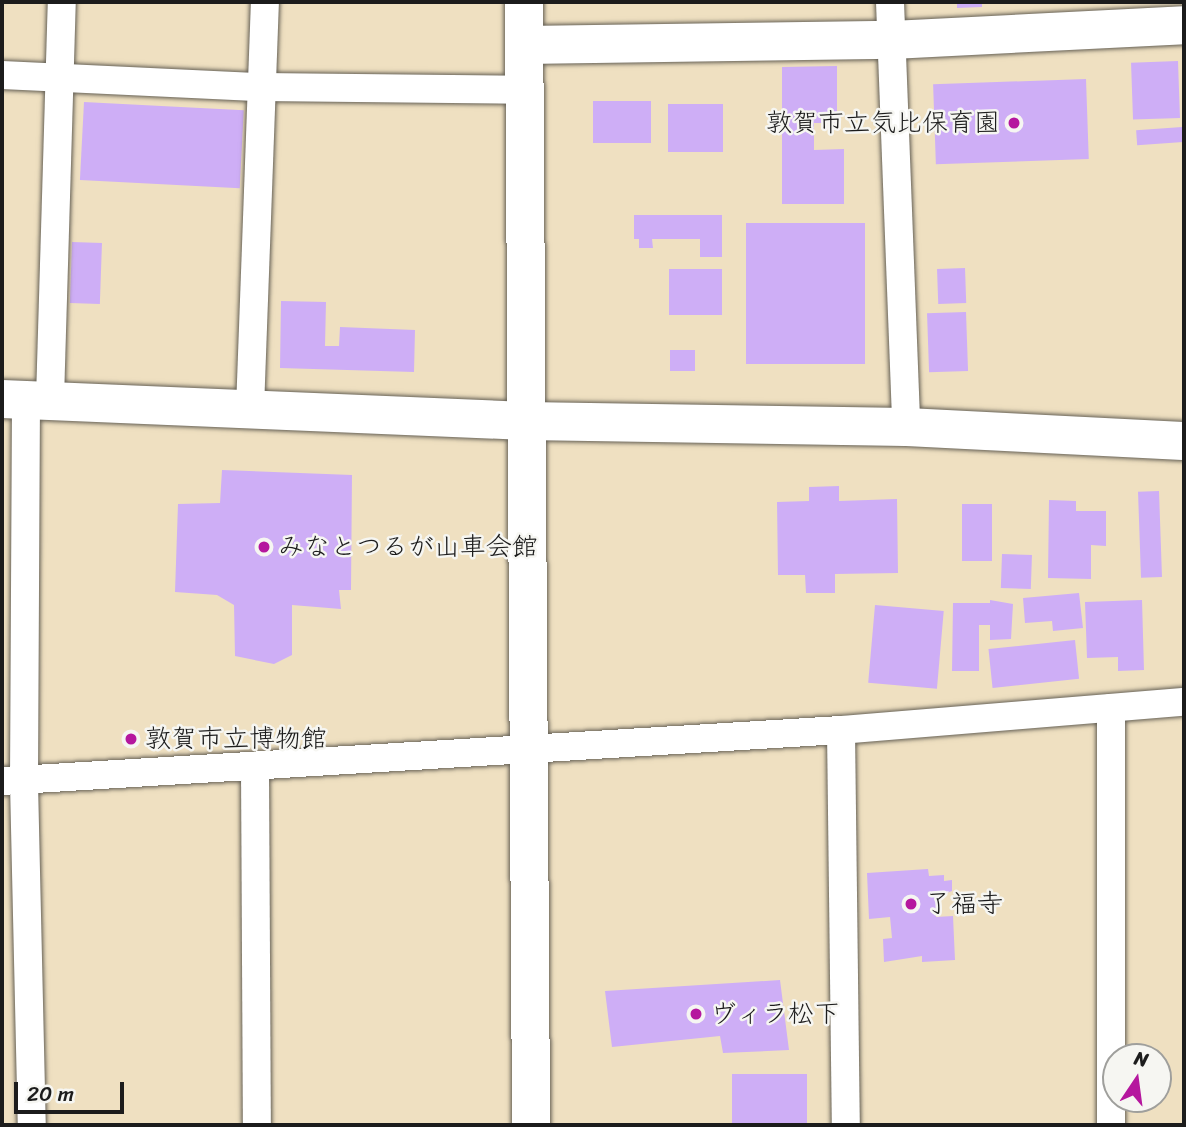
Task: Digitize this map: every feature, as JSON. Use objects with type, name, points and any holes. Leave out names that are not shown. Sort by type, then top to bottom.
[{"type":"street","points":[[32,1125],[13,782],[26,399],[59,78],[62,2]]},
{"type":"street","points":[[250,408],[265,2]]},
{"type":"street","points":[[524,2],[531,1125]]},
{"type":"street","points":[[890,2],[906,427]]},
{"type":"street","points":[[524,45],[892,40],[1184,25]]},
{"type":"street","points":[[2,75],[261,87],[526,90]]},
{"type":"street","points":[[26,399],[526,421],[906,427],[1184,441]]},
{"type":"street","points":[[13,782],[255,768],[530,747],[841,730],[1184,702]]},
{"type":"street","points":[[1111,708],[1111,1125]]},
{"type":"street","points":[[841,730],[846,1125]]},
{"type":"street","points":[[255,768],[257,1125]]},
{"type":"building","points":[[957,2],[982,2],[982,7],[957,8]]},
{"type":"building","points":[[1178,61],[1180,118],[1133,120],[1131,63]]},
{"type":"building","points":[[837,66],[837,123],[814,123],[814,150],[844,149],[844,204],[782,204],[782,67]]},
{"type":"building","points":[[1086,79],[1089,159],[936,164],[933,84]]},
{"type":"building","points":[[593,101],[651,101],[651,143],[593,143]]},
{"type":"building","points":[[84,102],[244,110],[240,188],[80,180]]},
{"type":"building","points":[[668,104],[723,104],[723,152],[668,152]]},
{"type":"building","points":[[1182,127],[1183,142],[1137,145],[1136,130]]},
{"type":"building","points":[[634,215],[722,215],[722,257],[700,257],[700,239],[652,239],[653,248],[639,248],[639,239],[634,239]]},
{"type":"building","points":[[746,223],[865,223],[865,364],[746,364]]},
{"type":"building","points":[[72,242],[102,243],[100,304],[70,303]]},
{"type":"building","points":[[965,268],[966,303],[938,304],[937,269]]},
{"type":"building","points":[[669,269],[722,269],[722,315],[669,315]]},
{"type":"building","points":[[281,301],[326,302],[325,346],[339,346],[340,327],[415,330],[414,372],[280,368]]},
{"type":"building","points":[[966,312],[968,371],[929,372],[927,313]]},
{"type":"building","points":[[670,350],[695,350],[695,371],[670,371]]},
{"type":"building","name":"みなとつるが山車会館","points":[[222,470],[352,475],[351,590],[339,590],[341,609],[292,605],[292,655],[274,664],[235,656],[234,605],[217,595],[175,592],[178,504],[220,503]]},
{"type":"building","points":[[839,486],[839,501],[897,499],[898,573],[835,574],[835,593],[806,593],[805,575],[778,575],[777,502],[809,501],[809,487]]},
{"type":"building","points":[[1159,491],[1162,577],[1141,578],[1138,492]]},
{"type":"building","points":[[1049,500],[1076,501],[1076,511],[1106,511],[1106,546],[1091,545],[1091,579],[1048,578]]},
{"type":"building","points":[[962,504],[992,504],[992,561],[962,561]]},
{"type":"building","points":[[1002,554],[1032,555],[1031,589],[1001,588]]},
{"type":"building","points":[[1079,593],[1083,628],[1053,631],[1052,621],[1025,623],[1023,598]]},
{"type":"building","points":[[990,600],[1013,604],[1011,639],[990,640],[990,625],[979,625],[979,671],[952,671],[953,603],[990,603]]},
{"type":"building","points":[[1142,600],[1144,670],[1118,671],[1118,657],[1087,658],[1085,602]]},
{"type":"building","points":[[875,605],[944,611],[937,689],[868,683]]},
{"type":"building","points":[[1075,640],[1079,679],[993,688],[988,649]]},
{"type":"building","points":[[928,869],[929,876],[944,875],[944,881],[952,880],[952,891],[936,897],[936,917],[953,916],[955,960],[922,962],[922,956],[884,962],[883,939],[892,938],[890,917],[869,919],[867,873]]},
{"type":"building","name":"ヴィラ松下","points":[[780,980],[789,1050],[723,1053],[720,1036],[612,1047],[605,991]]},
{"type":"building","points":[[732,1074],[807,1074],[807,1125],[732,1125]]},
{"type":"place","name":"敦賀市立気比保育園","points":[[1014,123]]},
{"type":"place","name":"みなとつるが山車会館","points":[[264,547]]},
{"type":"place","name":"敦賀市立博物館","points":[[131,739]]},
{"type":"place","name":"了福寺","points":[[911,904]]},
{"type":"place","name":"ヴィラ松下","points":[[696,1014]]}]
